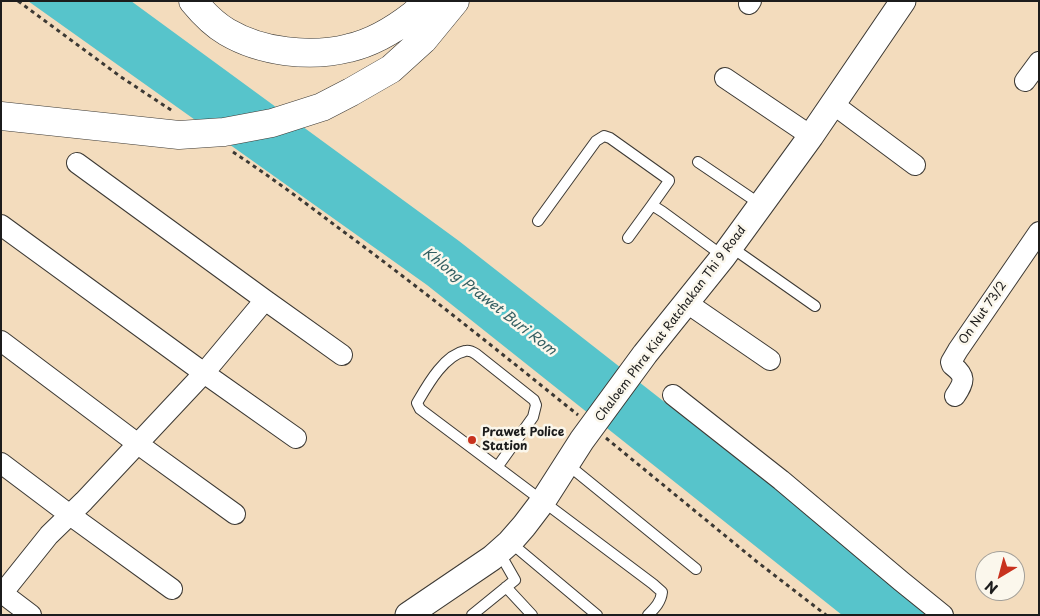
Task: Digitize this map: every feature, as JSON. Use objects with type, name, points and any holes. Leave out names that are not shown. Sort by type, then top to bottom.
[{"type":"highway","points":[[193,1],[226,32],[251,44],[285,52],[317,53],[349,48],[382,36],[420,8]]},
{"type":"highway","points":[[1,116],[179,135],[224,132],[272,123],[322,107],[391,69],[423,40],[455,1]]},
{"type":"street","name":"Chaloem Phra Kiat Ratchakan Thi 9 Road","points":[[408,615],[492,558],[524,526],[645,354],[727,252],[811,136],[903,1]]},
{"type":"street","points":[[1025,81],[1039,62]]},
{"type":"street","points":[[725,78],[811,136]]},
{"type":"street","points":[[833,104],[915,165]]},
{"type":"street","points":[[77,163],[342,355]]},
{"type":"street","points":[[1,225],[296,438]]},
{"type":"street","name":"On Nut 73/2","points":[[956,396],[962,385],[962,375],[952,365],[958,350],[1036,241]]},
{"type":"street","points":[[31,615],[2,594],[49,535],[204,373],[265,300]]},
{"type":"street","points":[[687,303],[770,360]]},
{"type":"street","points":[[1,341],[235,514]]},
{"type":"street","points":[[673,395],[781,480],[944,615]]},
{"type":"street","points":[[1,462],[172,589]]},
{"type":"lane","points":[[538,220],[596,141],[604,136],[610,138],[669,182],[628,238]]},
{"type":"lane","points":[[698,162],[761,205]]},
{"type":"lane","points":[[652,205],[815,306]]},
{"type":"lane","points":[[498,466],[533,416],[536,405],[534,400],[476,354],[466,351],[445,362],[426,387],[417,403],[420,409],[498,466],[662,592],[660,602],[648,615]]},
{"type":"lane","points":[[567,464],[696,569]]},
{"type":"lane","points":[[473,614],[515,580],[504,547]]},
{"type":"lane","points":[[504,547],[597,615]]},
{"type":"lane","points":[[506,587],[532,615]]},
{"type":"path","points":[[18,1],[121,77],[176,114]]},
{"type":"path","points":[[232,151],[271,177],[491,344],[589,431],[826,615]]},
{"type":"water","name":"Khlong Prawet Buri Rom","points":[[28,1],[131,1],[459,241],[939,615],[842,615],[427,285]]},
{"type":"place","name":"Prawet Police Station","points":[[472,440]]}]
